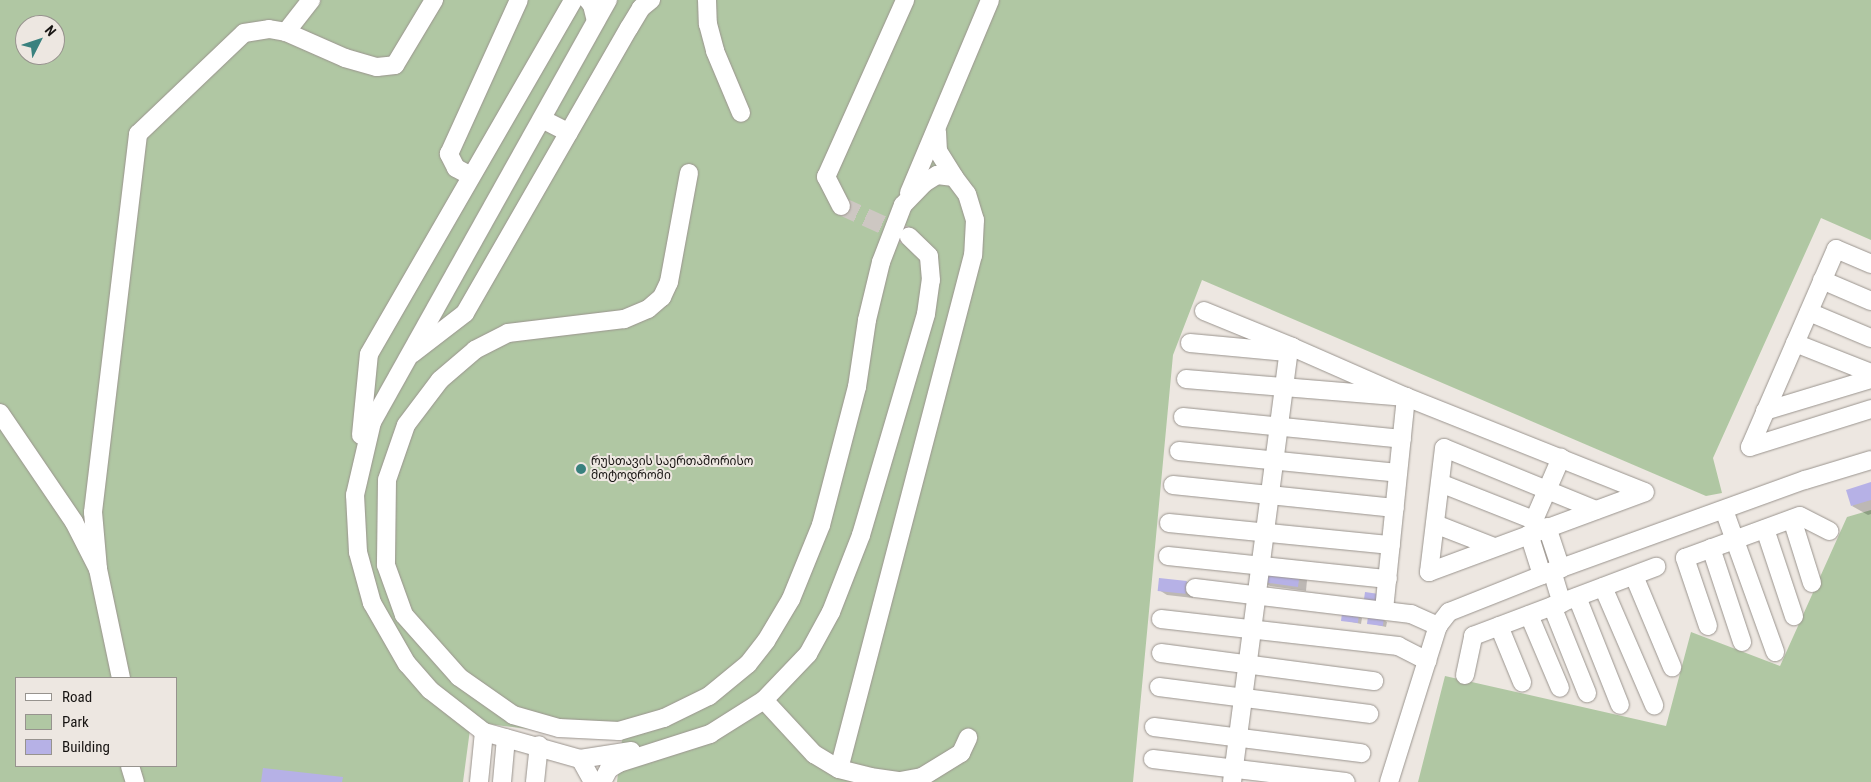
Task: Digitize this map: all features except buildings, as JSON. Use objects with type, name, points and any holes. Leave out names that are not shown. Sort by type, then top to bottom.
[{"type":"street","points":[[286,32],[311,0]]},
{"type":"street","points":[[121,677],[98,569],[93,512],[138,134],[244,33],[269,29],[286,32],[345,58],[377,68],[395,65],[434,0]]},
{"type":"street","points":[[470,176],[456,168],[449,154],[519,0]]},
{"type":"street","points":[[573,0],[369,354],[355,495],[358,552],[372,603],[389,638],[430,690],[484,732],[539,745],[580,758],[636,751],[652,752]]},
{"type":"street","points":[[588,0],[592,4],[596,21]]},
{"type":"street","points":[[355,495],[372,422],[608,0]]},
{"type":"street","points":[[405,361],[465,313],[641,8],[652,0]]},
{"type":"street","points":[[707,0],[708,24],[715,51],[741,113]]},
{"type":"street","points":[[841,206],[826,177],[905,0]]},
{"type":"street","points":[[689,174],[669,282],[662,297],[648,309],[624,319],[508,333],[476,350],[440,380],[406,425],[387,480],[386,565],[404,616],[459,677],[513,715],[559,728],[619,731],[664,718],[709,696],[748,664],[766,641],[791,599],[821,526],[857,387],[867,320],[881,262],[903,205],[937,129],[990,0]]},
{"type":"street","points":[[542,119],[569,133]]},
{"type":"street","points":[[839,769],[973,255],[975,220],[967,194],[938,151],[937,129]]},
{"type":"street","points":[[903,205],[916,189],[937,175],[954,177]]},
{"type":"street","points":[[602,782],[609,769],[619,763],[710,734],[764,700],[808,654],[831,612],[861,535],[906,386],[930,288],[928,256],[910,237]]},
{"type":"street","points":[[1871,264],[1836,250],[1750,447],[1871,409]]},
{"type":"street","points":[[1822,280],[1871,301]]},
{"type":"street","points":[[1204,311],[1290,350],[1645,492],[1596,510],[1537,528],[1429,572],[1444,448],[1596,510]]},
{"type":"street","points":[[1809,312],[1871,338]]},
{"type":"street","points":[[1190,343],[1290,350]]},
{"type":"street","points":[[1795,343],[1871,373]]},
{"type":"street","points":[[1233,775],[1282,387],[1290,350]]},
{"type":"street","points":[[1186,379],[1406,397]]},
{"type":"street","points":[[1765,411],[1871,379]]},
{"type":"street","points":[[1384,610],[1406,397]]},
{"type":"street","points":[[0,413],[74,522],[98,569]]},
{"type":"street","points":[[1182,417],[1402,438]]},
{"type":"street","points":[[1179,451],[1398,473]]},
{"type":"street","points":[[1561,458],[1547,490],[1537,528],[1564,602],[1620,705]]},
{"type":"street","points":[[1389,782],[1438,626],[1449,612],[1464,604],[1724,510],[1871,460]]},
{"type":"street","points":[[1440,483],[1537,528]]},
{"type":"street","points":[[1174,485],[1395,508]]},
{"type":"street","points":[[1724,510],[1775,652]]},
{"type":"street","points":[[1708,626],[1685,558],[1800,516],[1829,532]]},
{"type":"street","points":[[1792,519],[1812,583]]},
{"type":"street","points":[[1170,523],[1391,545]]},
{"type":"street","points":[[1435,524],[1494,547]]},
{"type":"street","points":[[1765,529],[1794,616]]},
{"type":"street","points":[[1711,548],[1742,642]]},
{"type":"street","points":[[1168,556],[1388,579]]},
{"type":"street","points":[[1465,675],[1474,636],[1656,567]]},
{"type":"street","points":[[1634,576],[1672,667]]},
{"type":"street","points":[[1603,587],[1654,705]]},
{"type":"street","points":[[1195,588],[1411,614],[1438,626]]},
{"type":"street","points":[[1564,602],[1588,693]]},
{"type":"street","points":[[1528,615],[1560,688]]},
{"type":"street","points":[[1161,619],[1398,646],[1427,661]]},
{"type":"street","points":[[1499,626],[1522,682]]},
{"type":"street","points":[[1161,653],[1374,681]]},
{"type":"street","points":[[1159,687],[1369,714]]},
{"type":"street","points":[[764,700],[814,754],[839,769],[900,782],[922,776],[961,752],[968,738]]},
{"type":"street","points":[[1154,726],[1361,753]]},
{"type":"street","points":[[479,782],[484,732]]},
{"type":"street","points":[[502,782],[506,738]]},
{"type":"street","points":[[535,782],[539,745]]},
{"type":"street","points":[[580,758],[593,782]]},
{"type":"street","points":[[1153,759],[1233,775],[1346,782]]},
{"type":"street","points":[[130,767],[135,782]]},
{"type":"green space","name":"რუსთავის საერთაშორისო მოტოდრომი","points":[[0,0],[1871,0],[1871,240],[1821,218],[1713,458],[1722,493],[1706,496],[1202,280],[1173,355],[1133,782],[617,782],[622,740],[471,722],[463,782],[0,782]]},
{"type":"green space","points":[[1871,510],[1871,782],[1418,782],[1445,676],[1666,726],[1691,632],[1780,666],[1847,517]]},
{"type":"tunnel","points":[[841,206],[907,236]]},
{"type":"place","name":"რუსთავის საერთაშორისო მოტოდრომი","points":[[581,469]]}]
